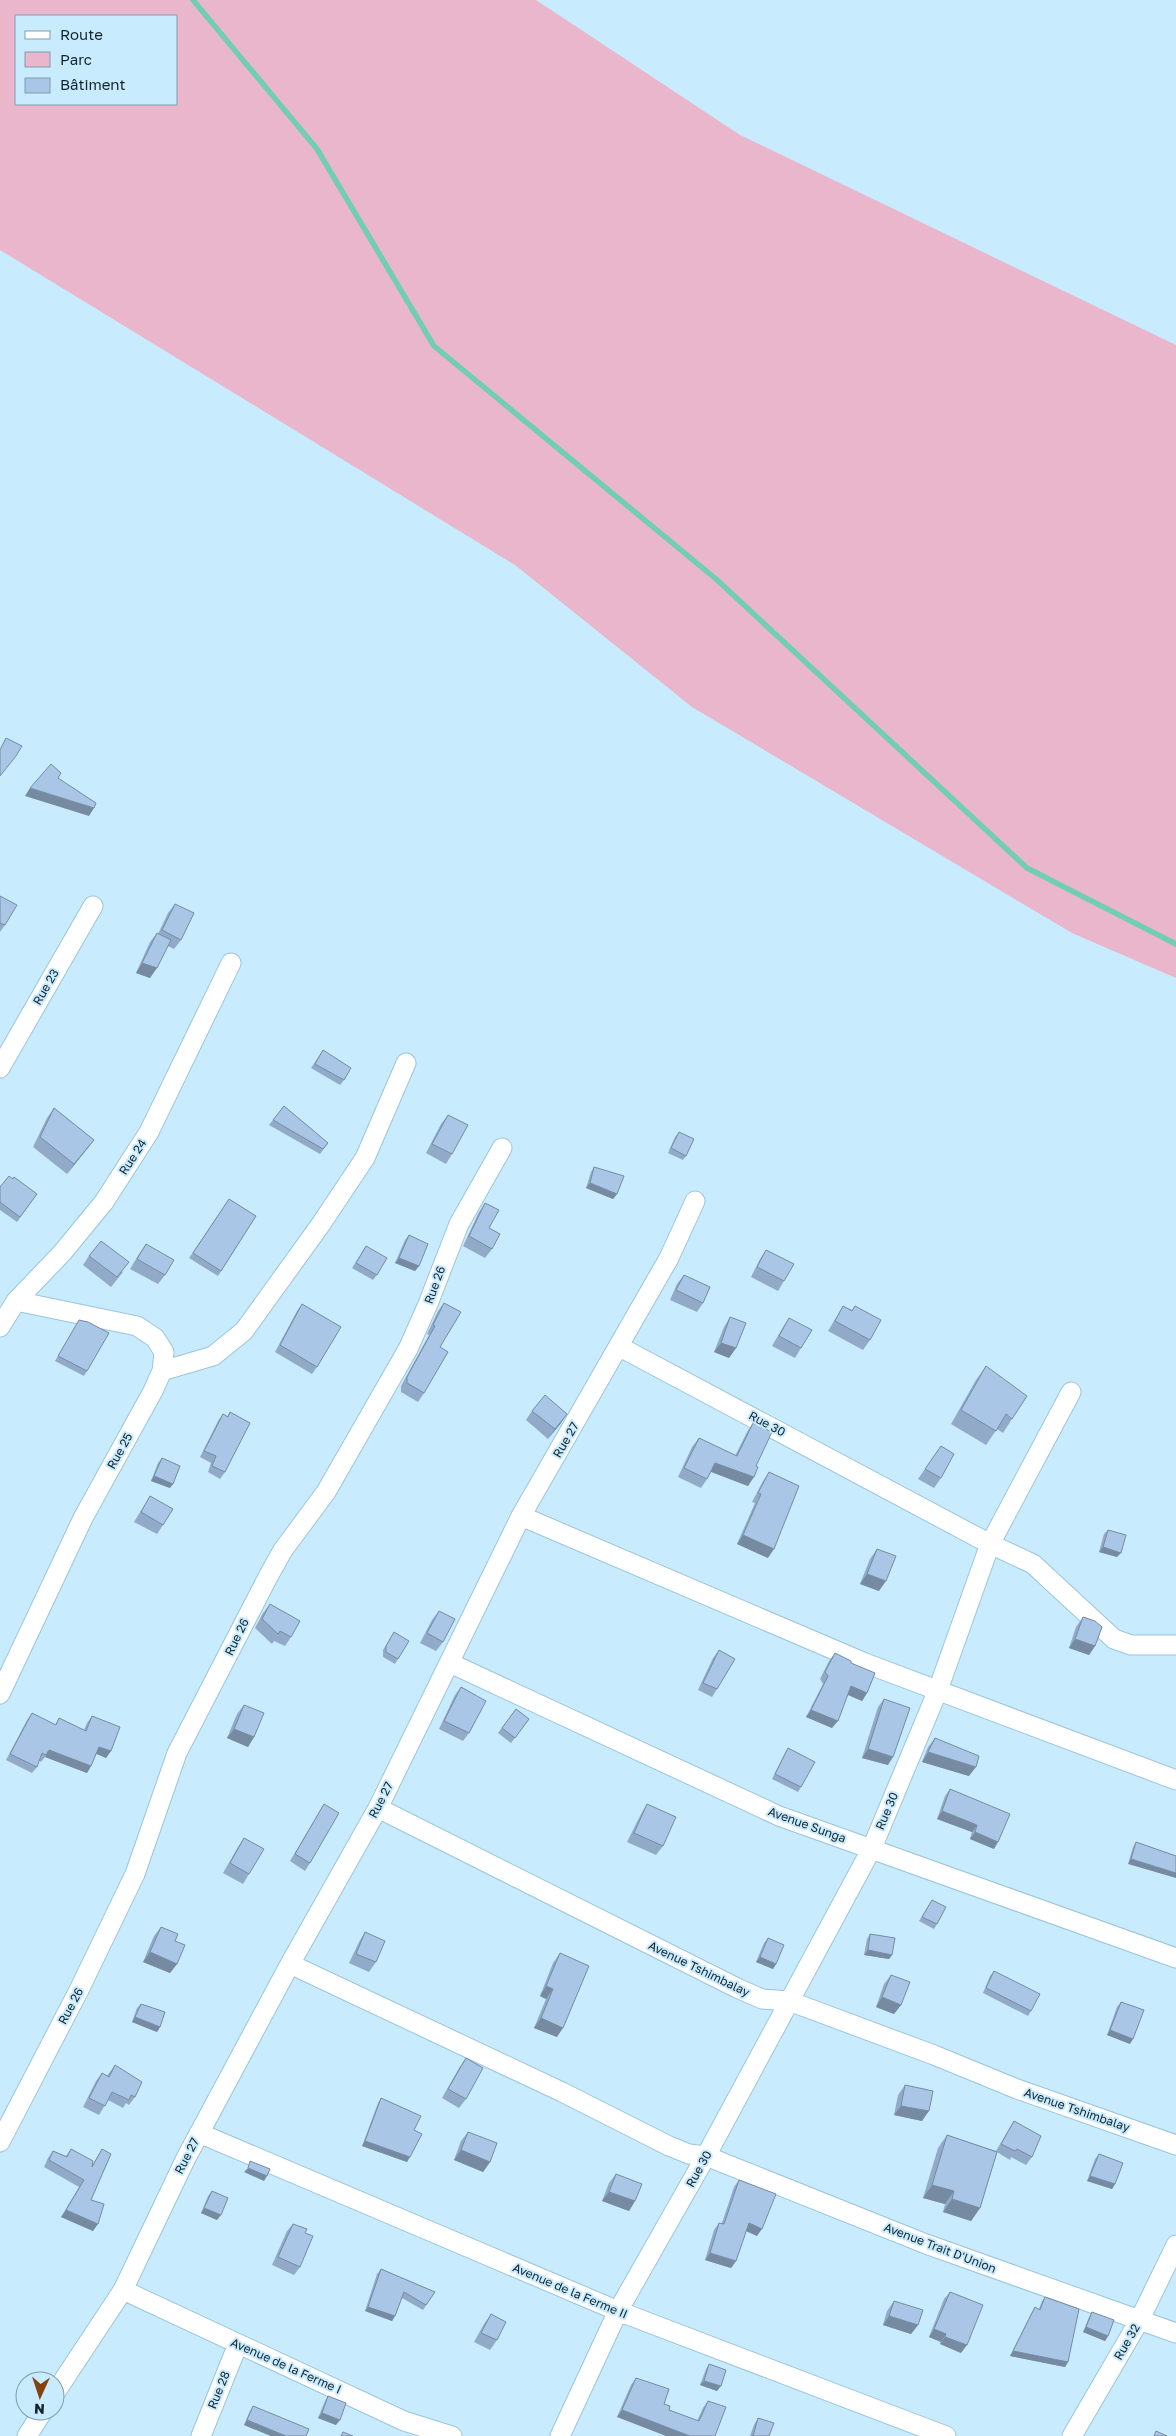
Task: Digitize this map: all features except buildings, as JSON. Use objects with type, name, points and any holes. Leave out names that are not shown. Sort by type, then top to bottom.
[{"type":"street","name":"Rue 23","points":[[0,1068],[93,906]]},
{"type":"street","name":"Rue 24","points":[[0,1327],[16,1301],[62,1253],[104,1202],[149,1132],[231,964]]},
{"type":"street","points":[[162,1372],[213,1356],[244,1331],[322,1224],[364,1158],[406,1063]]},
{"type":"street","name":"Rue 26","points":[[0,2142],[79,1990],[135,1874],[177,1753],[268,1575],[283,1550],[326,1492],[408,1349],[428,1304],[459,1224],[502,1148]]},
{"type":"street","name":"Rue 27","points":[[65,2378],[123,2290],[199,2133],[290,1964],[378,1808],[521,1516],[669,1258],[695,1201]]},
{"type":"street","name":"Rue 25","points":[[0,1694],[83,1518],[154,1391],[162,1372],[164,1352],[155,1338],[137,1326],[16,1301]]},
{"type":"street","name":"Rue 30","points":[[560,2436],[618,2311],[706,2156],[872,1848],[938,1690],[990,1544],[620,1346]]},
{"type":"street","points":[[1071,1392],[990,1544],[1033,1564],[1114,1639],[1131,1646],[1176,1645]]},
{"type":"street","points":[[521,1516],[865,1663],[1176,1780]]},
{"type":"street","name":"Avenue Sunga","points":[[450,1663],[780,1816],[1176,1958]]},
{"type":"street","name":"Avenue Tshimbalay","points":[[378,1808],[762,1999],[789,2001],[934,2054],[1017,2089],[1176,2145]]},
{"type":"street","name":"Avenue Trait D'Union","points":[[290,1964],[562,2092],[669,2146],[689,2154],[706,2156],[926,2244],[1176,2333]]},
{"type":"street","name":"Avenue de la Ferme II","points":[[199,2133],[618,2311],[946,2436]]},
{"type":"street","name":"Rue 32","points":[[1072,2436],[1138,2321],[1176,2245]]},
{"type":"street","name":"Avenue de la Ferme I","points":[[123,2290],[238,2344],[279,2361],[401,2428],[452,2436]]},
{"type":"street","name":"Rue 28","points":[[201,2436],[238,2344]]},
{"type":"street","points":[[27,2436],[37,2421]]},
{"type":"green space","points":[[0,0],[536,0],[740,135],[1176,345],[1176,978],[1072,933],[692,707],[515,565],[0,250]]},
{"type":"waterway","points":[[193,0],[317,149],[434,346],[716,579],[1027,868],[1176,944]]}]
